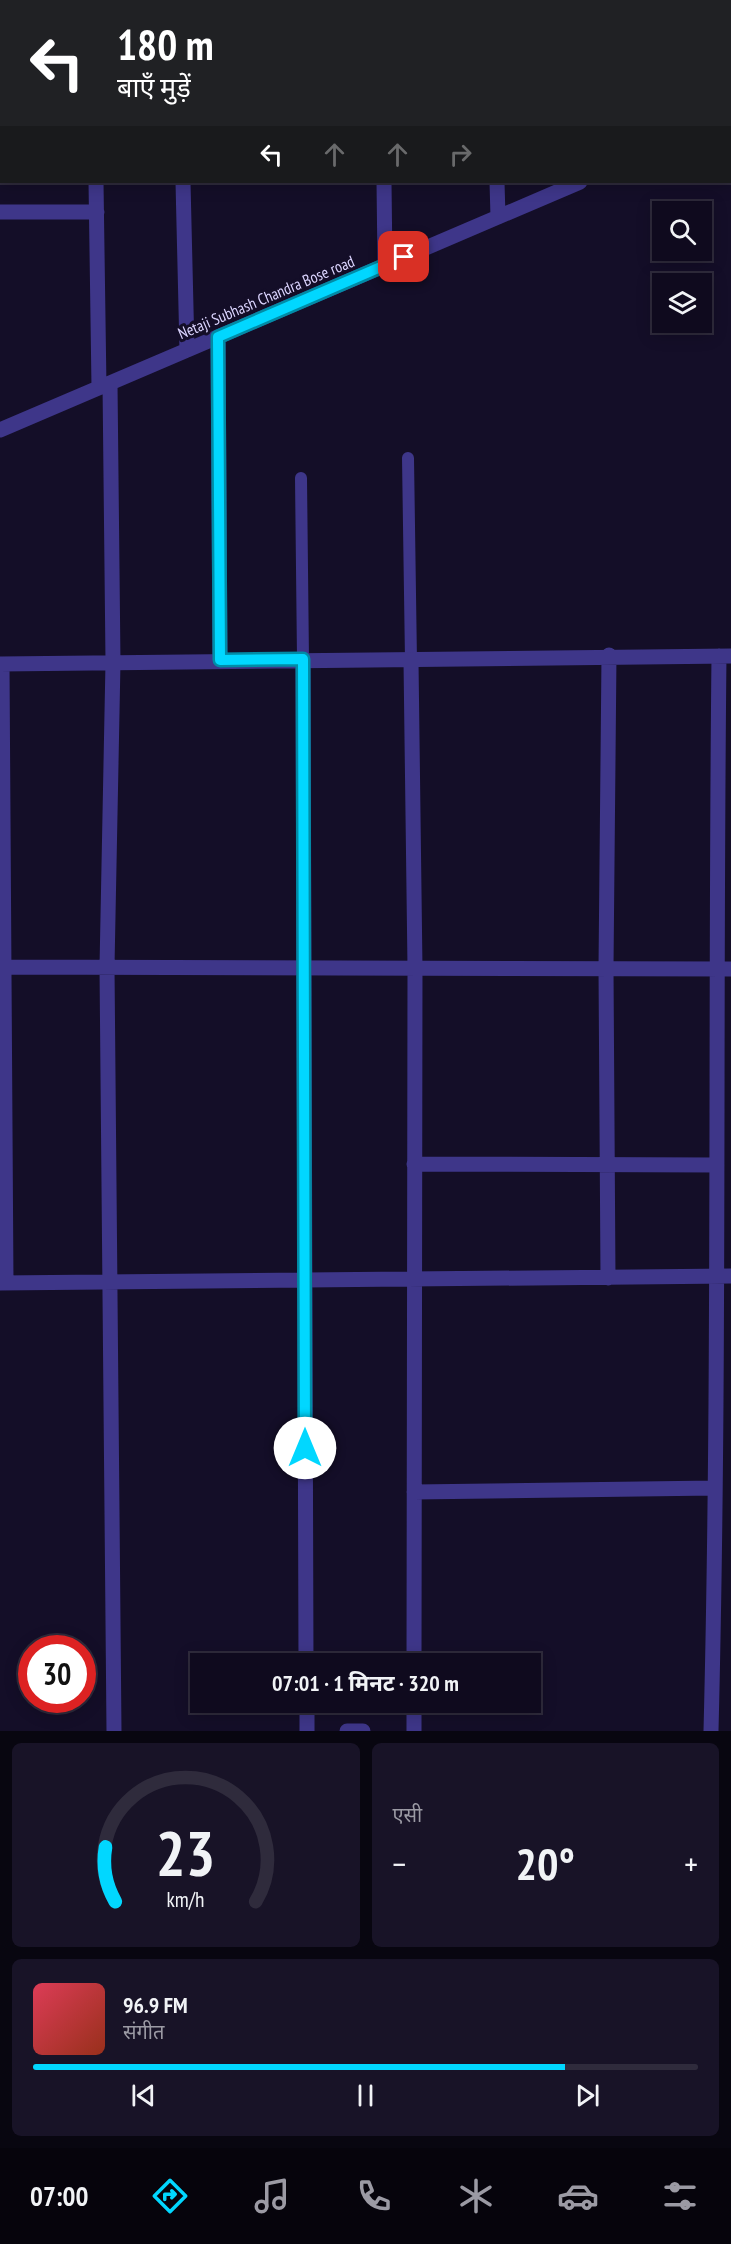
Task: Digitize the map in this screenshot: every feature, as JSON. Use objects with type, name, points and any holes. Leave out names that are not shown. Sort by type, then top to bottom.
[{"type":"street","points":[[96,183],[105,385],[113,662],[107,967],[114,1731]]},
{"type":"street","points":[[183,183],[187,350]]},
{"type":"street","points":[[384,183],[385,265]]},
{"type":"street","points":[[497,183],[498,217]]},
{"type":"street","name":"Netaji Subhash Chandra Bose road","points":[[0,430],[578,183]]},
{"type":"street","points":[[0,212],[97,212]]},
{"type":"street","points":[[218,337],[220,660]]},
{"type":"street","points":[[608,1278],[606,968],[609,656]]},
{"type":"street","points":[[711,1731],[715,1488],[724,1276],[717,1165],[723,969],[725,656],[1,664],[3,1283],[724,1276]]},
{"type":"street","points":[[303,659],[306,968],[304,1281],[306,1653]]},
{"type":"street","points":[[411,661],[415,968],[414,1653]]},
{"type":"street","points":[[3,968],[723,969]]},
{"type":"street","points":[[414,1164],[717,1165]]},
{"type":"street","points":[[414,1492],[715,1488]]},
{"type":"street","points":[[307,1713],[307,1731]]},
{"type":"street","points":[[414,1713],[414,1731]]},
{"type":"street","points":[[347,1731],[363,1731]]},
{"type":"lane","points":[[408,458],[411,661]]},
{"type":"lane","points":[[301,478],[303,659]]},
{"type":"route","points":[[305,1448],[306,968],[303,659],[220,660],[218,337],[404,257]]}]
